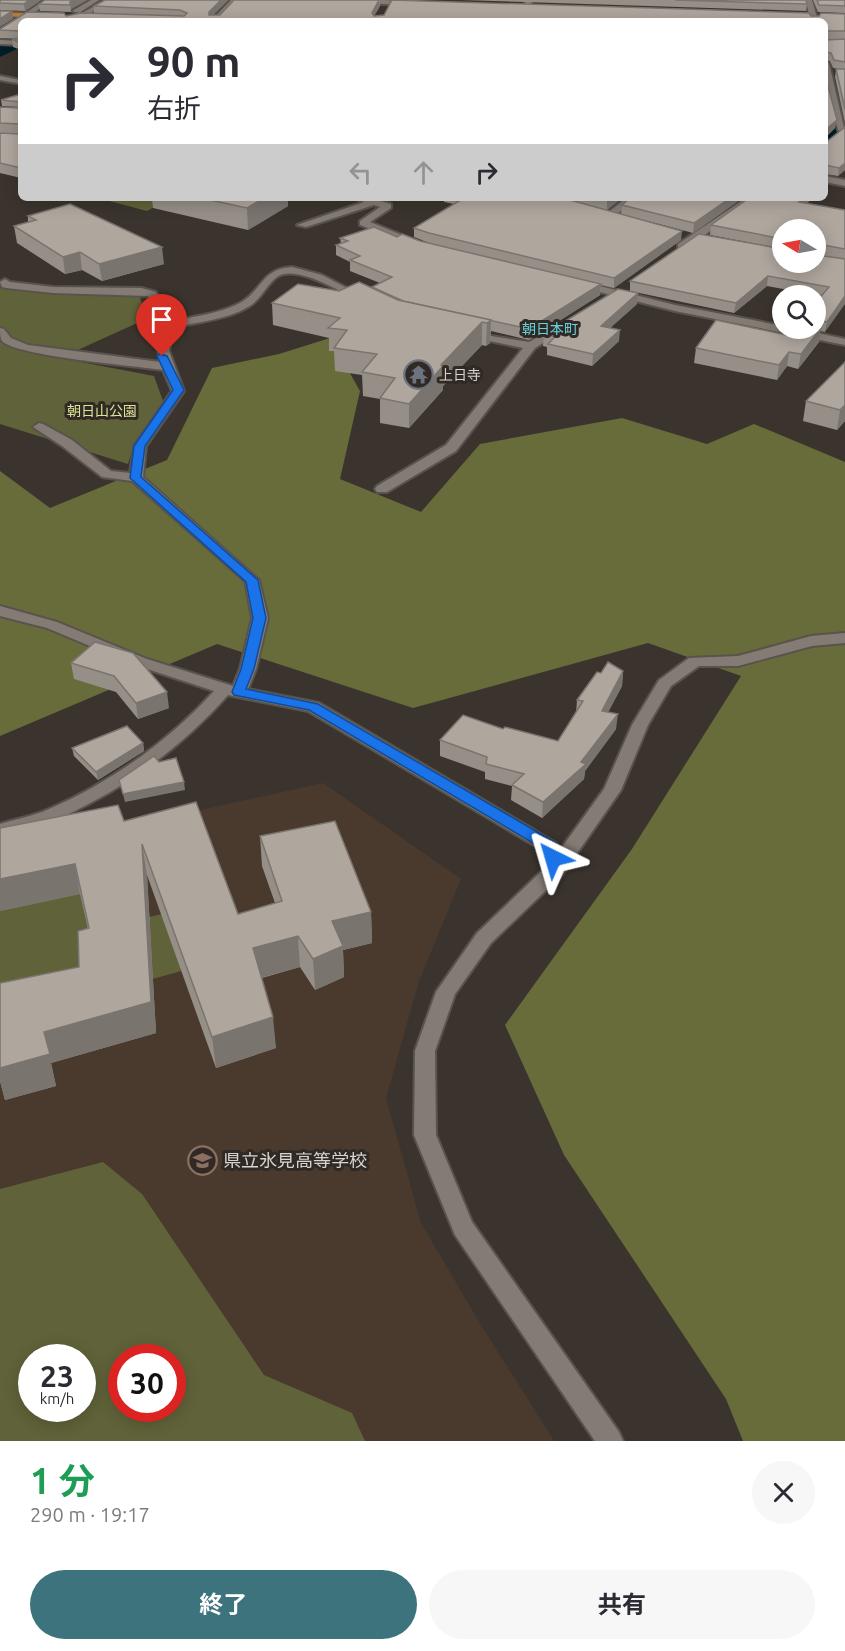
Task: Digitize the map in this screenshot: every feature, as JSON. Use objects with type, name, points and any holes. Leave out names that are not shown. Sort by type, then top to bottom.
[{"type":"highway","points":[[0,14],[56,17]]},
{"type":"highway","points":[[73,17],[100,18]]},
{"type":"street","points":[[21,18],[50,0]]},
{"type":"street","points":[[73,17],[96,0]]},
{"type":"street","points":[[73,17],[111,0]]},
{"type":"street","points":[[218,18],[235,0]]},
{"type":"street","points":[[324,0],[423,4]]},
{"type":"street","points":[[809,0],[813,18]]},
{"type":"street","points":[[383,12],[389,1]]},
{"type":"street","points":[[515,7],[528,4],[538,8]]},
{"type":"street","points":[[801,16],[809,18]]},
{"type":"street","points":[[817,18],[824,16]]},
{"type":"street","points":[[0,33],[18,20]]},
{"type":"street","points":[[0,42],[18,43]]},
{"type":"street","points":[[828,70],[840,128],[834,137]]},
{"type":"street","points":[[0,78],[18,81]]},
{"type":"street","points":[[828,180],[845,183]]},
{"type":"street","points":[[371,201],[388,206],[363,223],[425,247]]},
{"type":"street","points":[[598,213],[614,217],[629,201]]},
{"type":"street","points":[[674,252],[699,239],[748,201]]},
{"type":"street","points":[[302,225],[375,202]]},
{"type":"street","points":[[679,235],[699,239]]},
{"type":"street","points":[[167,326],[243,306],[259,293],[274,274],[288,269],[305,272],[370,302]]},
{"type":"street","points":[[571,282],[621,290],[675,308],[845,342]]},
{"type":"street","points":[[0,298],[6,283],[53,290],[141,291],[152,294],[167,326],[163,335],[162,356],[178,390],[140,446],[136,478]]},
{"type":"street","points":[[597,305],[621,290]]},
{"type":"street","points":[[382,489],[451,448],[531,346],[569,322]]},
{"type":"street","points":[[0,331],[7,340],[25,348],[168,367]]},
{"type":"street","points":[[462,332],[531,346]]},
{"type":"street","points":[[0,830],[54,814],[122,779],[193,724],[231,691],[248,669],[260,618],[252,580],[136,478],[107,474],[67,442],[39,427]]},
{"type":"street","points":[[0,611],[52,625],[141,662],[231,691],[313,707],[550,847],[555,870]]},
{"type":"street","points":[[610,1441],[463,1228],[425,1135],[425,1051],[446,992],[484,938],[555,870],[612,790],[640,725],[665,683],[695,661],[738,661],[811,641],[845,638]]},
{"type":"shaded area","name":"県立氷見高等学校","points":[[323,783],[461,879],[419,981],[386,1098],[421,1223],[478,1320],[554,1441],[0,1441],[0,854]]},
{"type":"green space","points":[[109,201],[165,201],[147,211]]},
{"type":"green space","name":"朝日山公園","points":[[0,288],[48,293],[140,297],[146,319],[60,358],[154,376],[163,401],[134,444],[128,464],[0,424]]},
{"type":"green space","points":[[330,338],[360,391],[340,479],[421,512],[480,444],[622,418],[707,444],[754,424],[845,462],[845,1441],[743,1441],[726,1399],[564,1155],[505,1025],[632,849],[741,676],[648,643],[413,708],[217,644],[0,736],[0,471],[50,508],[167,460],[212,368],[279,354]]},
{"type":"green space","points":[[80,894],[89,930],[167,913],[181,971],[85,998],[0,1016],[0,911]]},
{"type":"green space","points":[[103,1162],[142,1194],[264,1375],[352,1413],[365,1441],[0,1441],[0,1189]]},
{"type":"building","points":[[0,0],[29,0],[24,4],[0,3]]},
{"type":"building","points":[[45,0],[73,0],[70,5],[39,4]]},
{"type":"building","points":[[105,0],[221,0],[209,12],[209,15],[220,15],[234,0],[379,0],[372,13],[374,16],[384,15],[392,0],[809,13],[811,16],[819,16],[821,13],[845,14],[845,31],[828,31],[828,18],[18,18],[18,31],[0,30],[0,29],[27,12],[64,13],[66,16],[81,13],[184,16],[187,13],[180,10],[94,6]]},
{"type":"building","points":[[675,0],[806,0],[807,4]]},
{"type":"building","points":[[817,0],[845,0],[845,6],[819,5]]},
{"type":"building","points":[[0,11],[12,11],[0,19]]},
{"type":"building","points":[[845,39],[845,62],[834,60],[831,53],[828,52],[828,40]]},
{"type":"building","points":[[836,69],[845,69],[845,109]]},
{"type":"building","points":[[828,86],[837,120],[828,128]]},
{"type":"building","points":[[18,95],[18,102],[1,100]]},
{"type":"building","points":[[0,107],[18,108],[18,124],[0,123]]},
{"type":"building","points":[[845,127],[845,163],[839,168],[828,166],[828,140]]},
{"type":"building","points":[[0,133],[18,134],[18,167],[0,163]]},
{"type":"building","points":[[215,201],[259,201],[247,208]]},
{"type":"building","points":[[459,201],[574,201],[682,231],[614,278],[414,228]]},
{"type":"building","points":[[627,201],[726,201],[694,223],[622,205]]},
{"type":"building","points":[[745,201],[800,201],[845,210],[845,249],[826,245],[826,219],[772,219],[772,237],[711,225]]},
{"type":"building","points":[[70,204],[162,247],[99,264],[80,252],[63,257],[14,226],[36,220],[28,216]]},
{"type":"building","points":[[374,227],[397,237],[402,234],[420,241],[601,284],[529,329],[403,301],[372,287],[392,277],[350,260],[360,256],[336,245],[348,241],[340,238]]},
{"type":"building","points":[[699,234],[772,247],[772,273],[826,273],[826,256],[845,259],[845,296],[827,322],[826,290],[829,287],[826,285],[768,276],[736,303],[630,281]]},
{"type":"building","points":[[359,282],[398,300],[491,320],[487,323],[482,322],[441,365],[443,366],[409,404],[380,398],[395,378],[362,372],[377,354],[334,348],[347,330],[328,328],[340,318],[272,303],[298,284],[339,291]]},
{"type":"building","points":[[618,289],[638,293],[601,326],[620,330],[593,354],[548,344],[555,337],[544,334]]},
{"type":"building","points":[[716,320],[772,332],[772,339],[813,339],[801,354],[789,352],[779,365],[696,348]]},
{"type":"building","points":[[845,362],[845,405],[840,410],[806,401]]},
{"type":"building","points":[[95,642],[133,653],[167,692],[136,703],[114,676],[71,663]]},
{"type":"building","points":[[608,662],[623,671],[602,711],[618,714],[581,762],[586,764],[543,802],[512,785],[524,774],[486,764],[487,757],[440,740],[463,715],[503,729],[505,727],[558,741],[583,701],[577,700],[597,672],[601,673]]},
{"type":"building","points":[[127,726],[143,743],[96,772],[72,748]]},
{"type":"building","points":[[154,756],[159,762],[176,758],[184,782],[123,794],[119,780]]},
{"type":"building","points":[[196,802],[238,914],[282,901],[260,836],[335,821],[371,912],[332,921],[343,946],[313,959],[298,936],[253,948],[273,1017],[212,1037],[142,844],[151,1002],[44,1032],[50,1054],[0,1068],[0,983],[79,967],[78,931],[89,928],[75,864],[0,879],[0,828],[118,805],[124,821]]},
{"type":"waterway","points":[[0,50],[18,39]]},
{"type":"waterway","points":[[828,134],[845,136]]},
{"type":"place","name":"上日寺","points":[[418,375]]},
{"type":"place","name":"県立氷見高等学校","points":[[202,1160]]},
{"type":"district","name":"朝日本町","points":[[550,329]]},
{"type":"route","points":[[162,356],[178,390],[140,446],[136,478],[252,580],[260,618],[248,669],[238,692],[313,707],[550,847],[553,858]]}]
